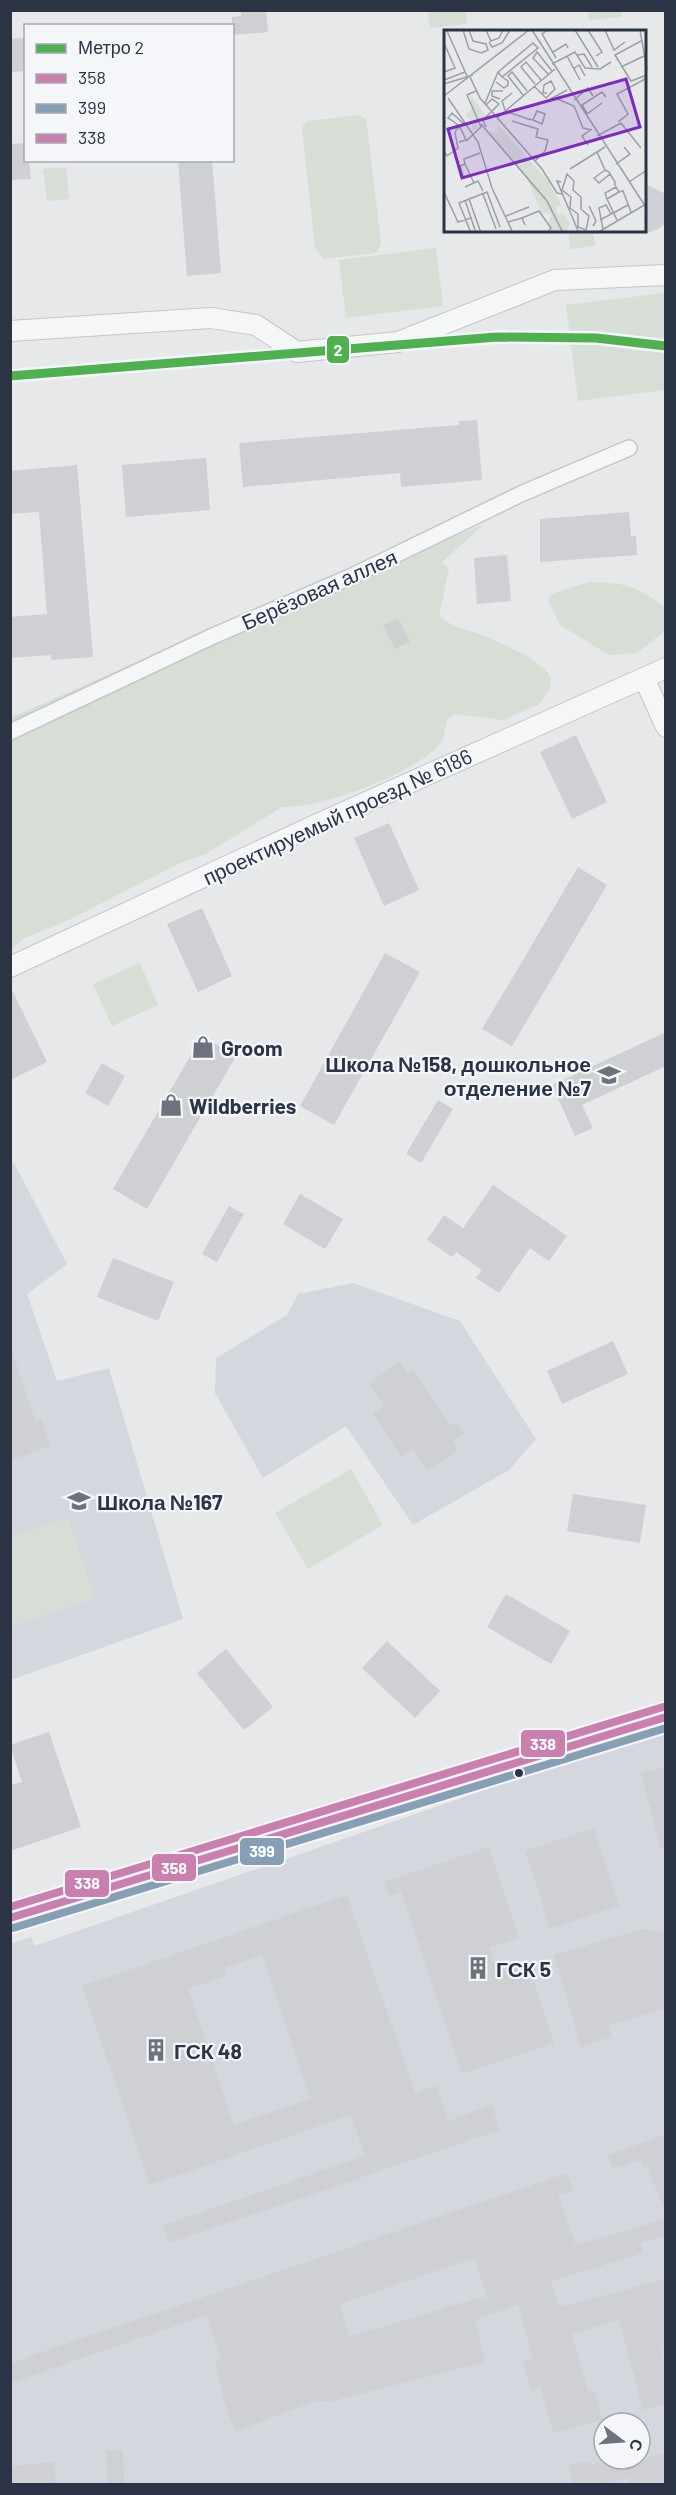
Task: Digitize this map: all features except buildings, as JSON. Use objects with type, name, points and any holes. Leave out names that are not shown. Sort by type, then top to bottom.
[{"type":"street","points":[[10,332],[212,318],[256,325],[297,352],[398,342],[555,280],[666,275]]},
{"type":"street","name":"Берёзовая аллея","points":[[10,732],[213,636],[350,577],[523,494],[629,448]]},
{"type":"street","name":"проектируемый проезд № 6186","points":[[10,968],[313,826],[666,668]]},
{"type":"street","points":[[644,678],[666,727]]},
{"type":"street","points":[[10,1918],[666,1717]]},
{"type":"shaded area","points":[[428,11],[466,11],[467,24],[430,28]]},
{"type":"shaded area","points":[[588,11],[621,11],[622,17],[589,20]]},
{"type":"shaded area","points":[[359,115],[366,119],[381,244],[376,253],[324,259],[315,248],[302,128],[307,121]]},
{"type":"shaded area","points":[[66,167],[69,199],[47,201],[43,169]]},
{"type":"shaded area","points":[[568,232],[593,232],[595,246],[570,249]]},
{"type":"shaded area","points":[[436,248],[443,306],[346,318],[339,260]]},
{"type":"shaded area","points":[[664,293],[665,390],[578,401],[566,305]]},
{"type":"shaded area","points":[[483,525],[441,563],[449,568],[439,616],[454,626],[488,637],[531,658],[546,670],[551,678],[550,689],[539,704],[503,720],[454,714],[447,720],[438,746],[408,768],[342,796],[299,806],[282,807],[206,854],[178,864],[73,918],[23,939],[11,950],[10,718],[181,643]],"holes":[[[398,618],[409,642],[395,649],[384,625]]]},
{"type":"shaded area","points":[[589,582],[612,583],[646,594],[665,608],[665,631],[637,653],[609,655],[560,625],[548,600],[554,593]]},
{"type":"shaded area","points":[[140,963],[158,1005],[112,1026],[93,984]]},
{"type":"shaded area","name":"Школа №167","points":[[14,1163],[67,1264],[27,1294],[57,1381],[109,1368],[183,1619],[11,1680],[10,1164]]},
{"type":"shaded area","points":[[353,1283],[460,1321],[536,1439],[509,1470],[413,1525],[346,1426],[263,1478],[215,1393],[216,1358],[287,1315],[298,1294]]},
{"type":"shaded area","points":[[351,1469],[383,1525],[308,1569],[275,1513]]},
{"type":"shaded area","points":[[68,1517],[95,1598],[11,1627],[11,1537]]},
{"type":"shaded area","points":[[665,1734],[665,2484],[11,2484],[10,1944],[31,1937],[34,1946],[592,1753]]},
{"type":"metro line","name":"2","points":[[10,376],[497,337],[596,338],[666,346]]},
{"type":"transit line","name":"338","points":[[10,1907],[663,1707]]},
{"type":"transit line","name":"358","points":[[10,1918],[666,1717]]},
{"type":"transit line","name":"399","points":[[13,1928],[666,1728]]},
{"type":"place","name":"Groom","points":[[203,1047]]},
{"type":"place","name":"Школа №158, дошкольное отделение №7","points":[[609,1075]]},
{"type":"place","name":"Wildberries","points":[[171,1105]]},
{"type":"place","name":"Школа №167","points":[[79,1501]]},
{"type":"place","name":"ГСК 5","points":[[478,1968]]},
{"type":"place","name":"ГСК 48","points":[[156,2050]]}]
